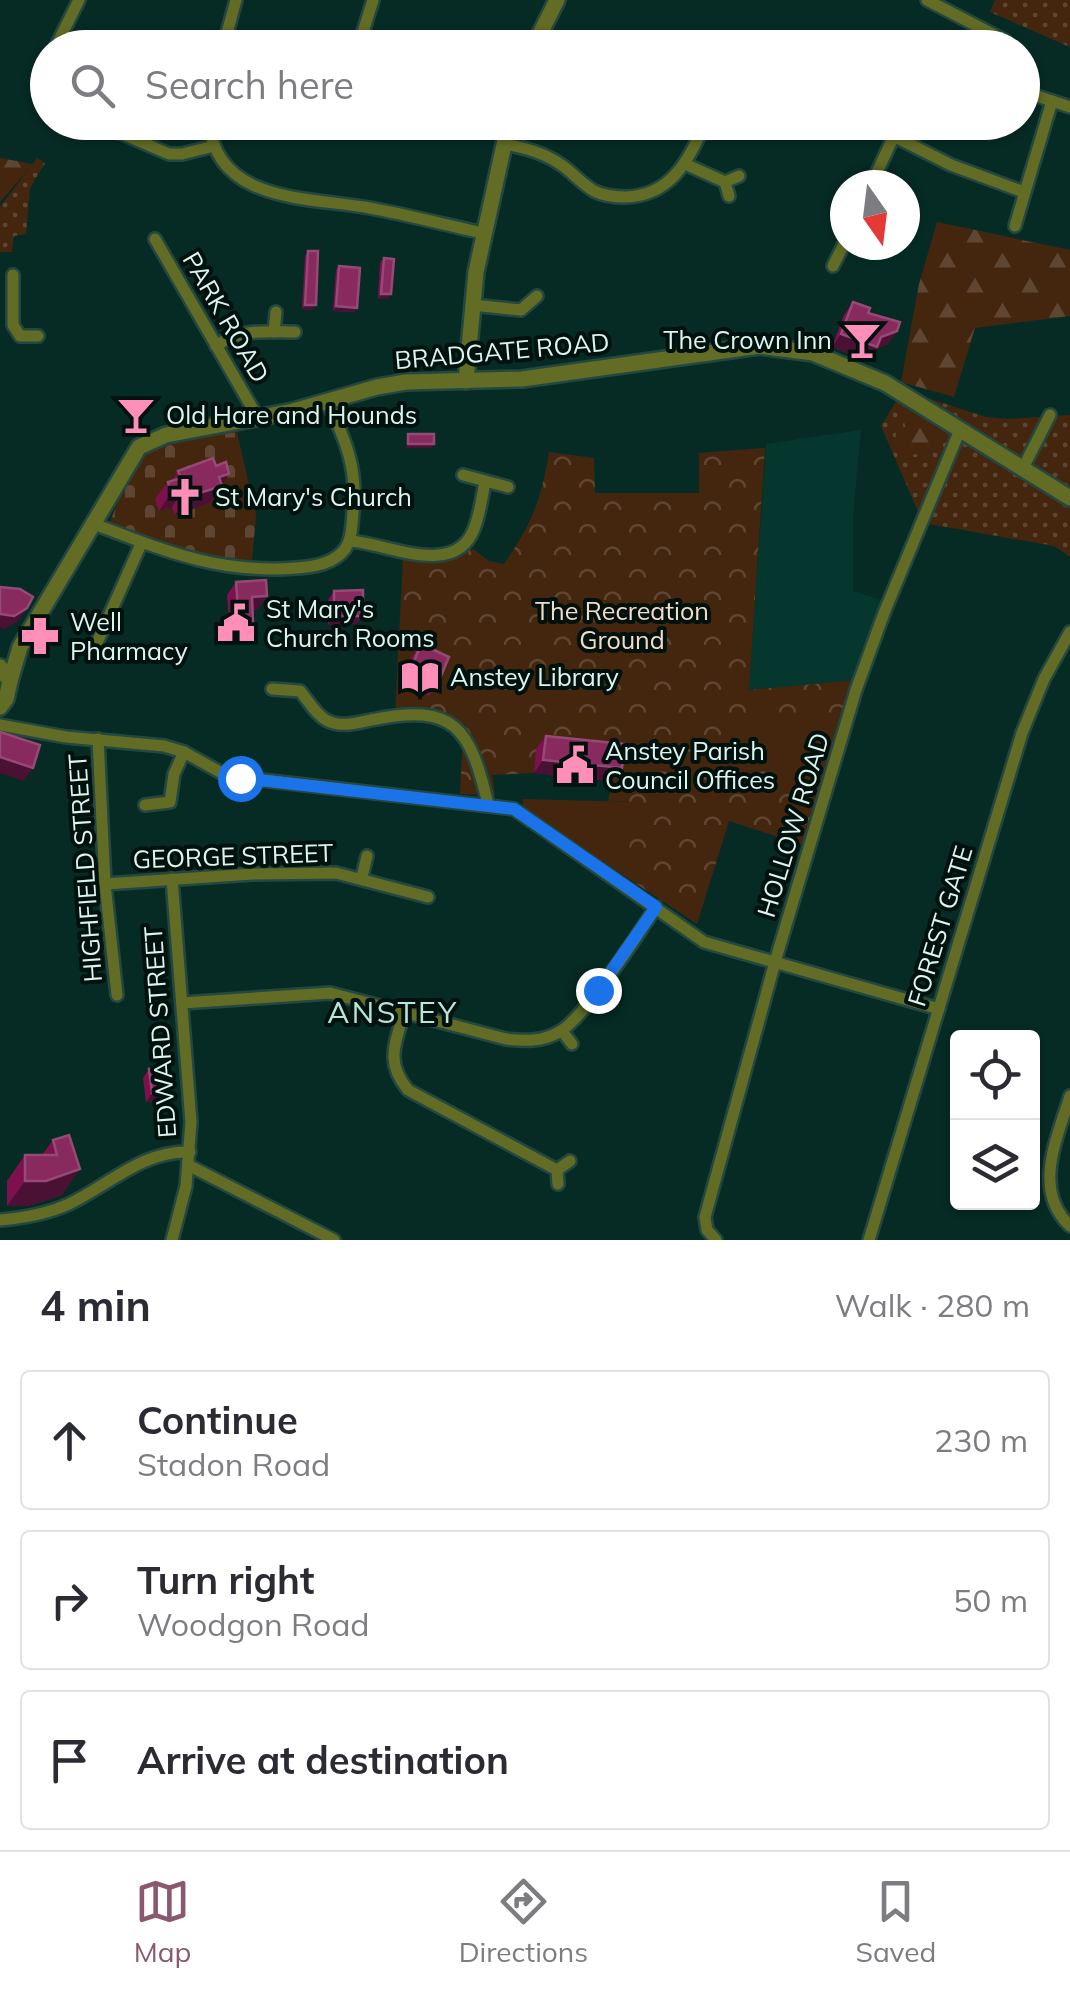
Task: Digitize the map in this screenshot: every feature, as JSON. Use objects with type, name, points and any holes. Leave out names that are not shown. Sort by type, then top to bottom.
[{"type":"street","points":[[64,30],[78,0]]},
{"type":"street","points":[[228,30],[236,0]]},
{"type":"street","points":[[364,30],[373,0]]},
{"type":"street","points":[[542,30],[556,0]]},
{"type":"street","points":[[927,0],[984,30]]},
{"type":"street","points":[[1040,97],[1070,107]]},
{"type":"street","points":[[1015,226],[1052,101]]},
{"type":"street","points":[[137,140],[169,154],[214,146]]},
{"type":"street","points":[[213,140],[219,159],[239,178],[284,196],[368,207],[483,234]]},
{"type":"street","points":[[466,381],[483,234],[505,140]]},
{"type":"street","points":[[504,144],[534,150],[596,192],[614,197],[652,194],[669,184],[697,140]]},
{"type":"street","points":[[878,170],[892,140]]},
{"type":"street","points":[[902,140],[951,165],[1024,192]]},
{"type":"street","points":[[685,164],[725,182],[739,176]]},
{"type":"street","points":[[725,182],[729,196]]},
{"type":"street","name":"PARK ROAD","points":[[155,239],[256,419]]},
{"type":"street","points":[[833,266],[836,260]]},
{"type":"street","points":[[12,275],[6,325],[20,336],[38,336]]},
{"type":"street","points":[[472,305],[520,310],[538,296]]},
{"type":"street","points":[[274,332],[276,312]]},
{"type":"street","points":[[216,346],[236,334],[294,332]]},
{"type":"street","name":"BRADGATE ROAD","points":[[2,705],[20,647],[138,447],[166,435],[256,419],[406,382],[605,370],[730,348],[792,348],[840,362],[885,383],[1022,470],[1069,495]]},
{"type":"street","points":[[94,524],[142,544],[235,569],[324,564],[344,552],[350,541],[354,471],[346,440],[327,402]]},
{"type":"street","points":[[1022,470],[1050,414]]},
{"type":"street","name":"HOLLOW ROAD","points":[[716,1240],[707,1230],[705,1216],[856,690],[960,430]]},
{"type":"street","points":[[463,475],[508,487]]},
{"type":"street","points":[[350,541],[432,556],[452,553],[474,531],[486,482]]},
{"type":"street","points":[[96,645],[142,544]]},
{"type":"street","name":"FOREST GATE","points":[[870,1240],[1022,733],[1044,679],[1070,632]]},
{"type":"street","name":"BRADGATE ROAD","points":[[0,664],[20,647]]},
{"type":"street","points":[[0,664],[10,681]]},
{"type":"street","points":[[272,689],[300,691],[324,719],[336,724],[404,714],[450,724],[463,733],[476,753],[488,804]]},
{"type":"street","points":[[2,705],[19,728]]},
{"type":"street","points":[[0,725],[149,743],[184,752],[227,776],[514,809],[704,942],[939,1009]]},
{"type":"street","name":"HIGHFIELD STREET","points":[[98,739],[105,884],[117,994]]},
{"type":"street","points":[[144,805],[170,802],[174,774],[184,752]]},
{"type":"street","name":"GEORGE STREET","points":[[362,877],[367,856]]},
{"type":"street","name":"GEORGE STREET","points":[[105,884],[336,873],[428,897]]},
{"type":"street","name":"EDWARD STREET","points":[[172,879],[190,1096],[189,1158],[172,1240]]},
{"type":"street","points":[[182,1003],[330,993],[506,1040],[528,1042],[562,1031],[598,990],[656,907]]},
{"type":"street","points":[[404,1013],[393,1057],[394,1069],[408,1090],[557,1170]]},
{"type":"street","points":[[562,1031],[572,1044]]},
{"type":"street","points":[[1070,1096],[1049,1180],[1054,1205],[1070,1226]]},
{"type":"street","points":[[0,1220],[69,1203],[167,1153],[189,1158],[334,1240]]},
{"type":"street","points":[[557,1170],[570,1162]]},
{"type":"street","points":[[557,1170],[558,1184]]},
{"type":"shaded area","points":[[861,430],[853,516],[853,591],[884,601],[857,680],[749,690],[766,444]]},
{"type":"green space","points":[[995,0],[1070,0],[1070,47],[1040,34],[1040,30],[1031,30],[990,12]]},
{"type":"green space","points":[[0,158],[33,164],[0,202]]},
{"type":"green space","points":[[37,158],[45,163],[30,188],[26,234],[14,236],[12,252],[0,252],[0,207]]},
{"type":"green space","points":[[937,222],[1070,250],[1070,316],[975,328],[954,397],[901,382],[919,284]]},
{"type":"green space","points":[[903,390],[986,417],[1070,415],[1070,557],[1054,546],[923,523],[881,426]]},
{"type":"green space","points":[[905,406],[944,429],[946,438],[939,452],[899,455],[896,432],[906,428],[901,413]]},
{"type":"green space","points":[[237,432],[256,515],[252,561],[235,569],[167,552],[110,522],[128,475],[145,452],[176,440]]},
{"type":"green space","name":"The Recreation Ground","points":[[765,448],[749,690],[857,680],[806,846],[729,821],[697,924],[623,875],[638,802],[608,801],[613,781],[537,749],[534,773],[492,775],[495,795],[460,794],[463,733],[450,724],[395,715],[403,559],[473,549],[489,561],[504,564],[534,511],[549,452],[594,458],[595,493],[699,493],[699,453]]},
{"type":"green space","points":[[759,706],[826,727],[809,783],[741,762]]},
{"type":"green space","points":[[523,799],[639,802],[623,875],[522,810]]},
{"type":"building","points":[[308,251],[318,251],[316,305],[305,305]]},
{"type":"building","points":[[384,258],[394,259],[391,294],[381,294]]},
{"type":"building","points":[[339,266],[360,268],[357,308],[336,306]]},
{"type":"building","points":[[853,302],[870,308],[868,313],[900,322],[897,331],[881,337],[877,347],[841,334]]},
{"type":"building","points":[[408,434],[434,434],[434,444],[408,444]]},
{"type":"building","points":[[213,458],[216,466],[226,462],[229,474],[219,477],[222,486],[187,497],[184,489],[171,493],[168,482],[181,478],[178,471]]},
{"type":"building","points":[[266,580],[267,596],[252,597],[253,622],[239,623],[236,582]]},
{"type":"building","points":[[0,587],[20,589],[33,597],[27,608],[14,616],[0,614]]},
{"type":"building","points":[[363,590],[363,616],[334,616],[334,591]]},
{"type":"building","points":[[421,644],[449,657],[438,683],[410,671]]},
{"type":"building","points":[[0,732],[40,745],[33,768],[0,757]]},
{"type":"building","points":[[546,736],[625,744],[622,768],[543,760]]},
{"type":"building","points":[[160,1068],[162,1092],[152,1093],[149,1069]]},
{"type":"building","points":[[69,1135],[80,1169],[46,1181],[25,1181],[25,1155],[57,1155],[53,1140]]},
{"type":"place","name":"The Crown Inn","points":[[862,340]]},
{"type":"place","name":"Old Hare and Hounds","points":[[136,415]]},
{"type":"place","name":"St Mary's Church","points":[[185,497]]},
{"type":"place","name":"St Mary's Church Rooms","points":[[236,623]]},
{"type":"place","name":"Well Pharmacy","points":[[40,636]]},
{"type":"place","name":"Anstey Library","points":[[420,677]]},
{"type":"place","name":"Anstey Parish Council Offices","points":[[575,765]]},
{"type":"district","name":"ANSTEY","points":[[393,1013]]},
{"type":"route","points":[[240,778],[514,809],[656,907],[598,990]]}]
